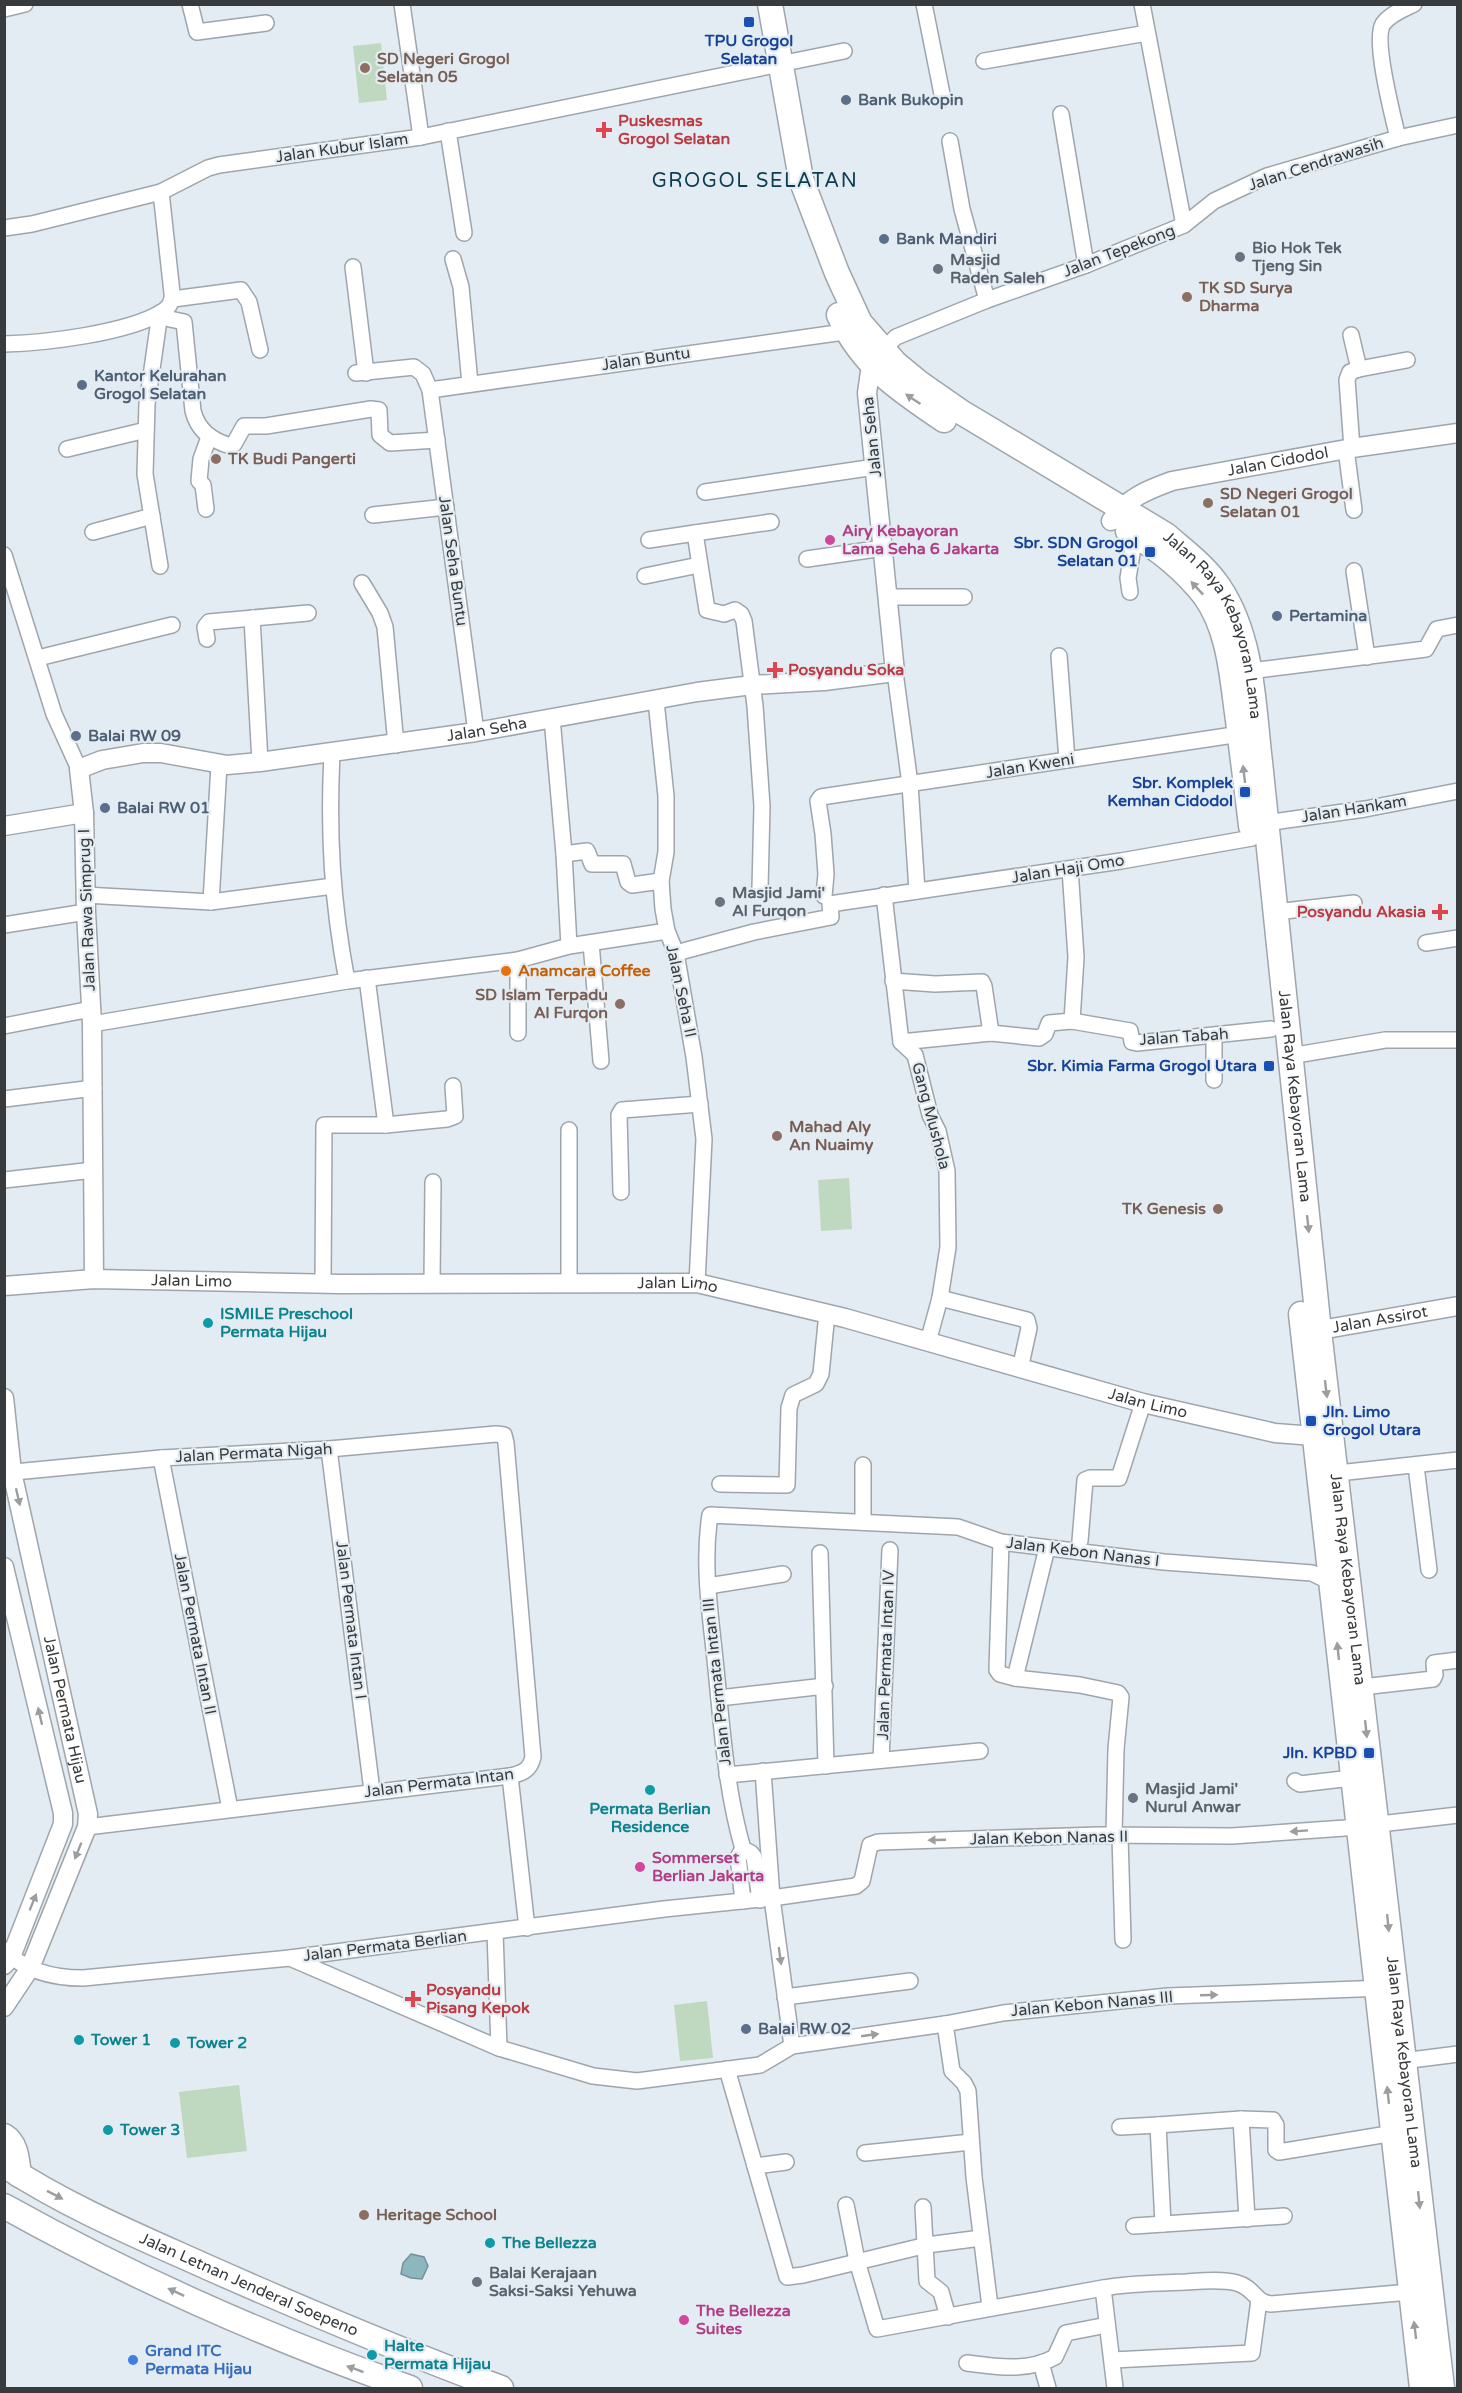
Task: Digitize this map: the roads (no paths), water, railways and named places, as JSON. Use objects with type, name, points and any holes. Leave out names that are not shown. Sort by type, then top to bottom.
[{"type":"main road","name":"Jalan Raya Kebayoran Lama","points":[[754,4],[772,65],[783,127],[837,273],[853,327],[877,357],[1116,514],[1166,535],[1213,579],[1228,602],[1237,623],[1250,671],[1248,733],[1271,1029],[1286,1088],[1339,1577],[1352,1778],[1367,1825]]},
{"type":"main road","name":"Jalan Raya Kebayoran Lama","points":[[770,4],[772,65]]},
{"type":"main road","name":"Jalan Raya Kebayoran Lama","points":[[1116,514],[1135,535],[1166,557],[1205,597],[1218,622],[1227,648],[1248,733]]},
{"type":"main road","name":"Jalan Raya Kebayoran Lama","points":[[1256,829],[1276,912],[1290,1056],[1286,1088]]},
{"type":"main road","name":"Jalan Raya Kebayoran Lama","points":[[1339,1577],[1362,1687],[1367,1825],[1401,2132],[1410,2292],[1438,2385]]},
{"type":"main road","name":"Jalan Raya Kebayoran Lama","points":[[1401,2132],[1438,2385]]},
{"type":"main road","points":[[4,2136],[10,2140],[15,2149],[12,2170]]},
{"type":"main road","name":"Jalan Letnan Jenderal Soepeno","points":[[12,2170],[107,2222],[288,2303],[501,2388]]},
{"type":"main road","points":[[4,2206],[275,2346],[410,2388]]},
{"type":"main road","points":[[91,2252],[92,2235],[97,2227],[107,2222]]},
{"type":"street","points":[[4,9],[25,4]]},
{"type":"street","points":[[190,4],[197,32],[266,23]]},
{"type":"street","points":[[402,4],[421,137]]},
{"type":"street","points":[[924,4],[943,99]]},
{"type":"street","name":"Jalan Tepekong","points":[[877,357],[896,337],[1184,225],[1142,4]]},
{"type":"street","points":[[1398,138],[1381,52],[1381,28],[1391,16],[1414,4]]},
{"type":"street","points":[[984,61],[1147,33]]},
{"type":"street","name":"Jalan Kubur Islam","points":[[4,228],[36,223],[160,192],[208,168],[219,165],[421,137],[844,51]]},
{"type":"street","points":[[1061,114],[1086,265]]},
{"type":"street","name":"Jalan Cendrawasih","points":[[1184,225],[1214,201],[1267,176],[1398,138],[1458,124]]},
{"type":"street","points":[[448,131],[464,233]]},
{"type":"street","points":[[950,141],[962,209],[987,300]]},
{"type":"street","points":[[4,344],[28,343],[129,325],[161,312],[169,306],[172,299],[160,192]]},
{"type":"street","points":[[453,259],[461,286],[470,384]]},
{"type":"street","points":[[353,267],[361,373],[414,367],[423,374],[430,390]]},
{"type":"street","points":[[172,299],[241,290],[249,303],[260,350]]},
{"type":"street","points":[[160,566],[145,474],[147,404],[161,312]]},
{"type":"street","points":[[161,312],[170,319],[184,322],[196,423],[209,437],[229,446],[234,444],[244,426],[266,426],[379,410],[380,435],[390,442],[437,440]]},
{"type":"street","name":"Jalan Buntu","points":[[430,390],[853,327]]},
{"type":"street","points":[[1351,334],[1359,369]]},
{"type":"street","name":"Jalan Seha","points":[[877,357],[867,393],[895,672],[910,784]]},
{"type":"street","points":[[1354,510],[1347,380],[1350,372],[1359,369],[1407,360]]},
{"type":"street","name":"Jalan Seha Buntu","points":[[430,390],[476,732]]},
{"type":"street","points":[[66,449],[146,430]]},
{"type":"street","name":"Jalan Cidodol","points":[[1116,514],[1143,491],[1172,481],[1349,448],[1458,433]]},
{"type":"street","points":[[206,509],[203,485],[199,481],[201,459],[209,437]]},
{"type":"street","points":[[705,492],[875,466]]},
{"type":"street","points":[[373,515],[446,507]]},
{"type":"street","points":[[93,532],[152,516]]},
{"type":"street","points":[[649,540],[771,522]]},
{"type":"street","points":[[695,532],[707,610],[724,614],[735,610],[741,614],[752,686],[762,806],[760,888]]},
{"type":"street","points":[[1130,592],[1128,578],[1135,535]]},
{"type":"street","points":[[807,559],[883,548]]},
{"type":"street","name":"Jalan Rawa Simprug I","points":[[4,555],[54,714],[79,769],[84,813],[92,1016],[94,1279]]},
{"type":"street","points":[[645,576],[699,565]]},
{"type":"street","points":[[1354,571],[1367,657]]},
{"type":"street","points":[[362,583],[380,613],[385,627],[396,745]]},
{"type":"street","points":[[889,597],[964,597]]},
{"type":"street","points":[[207,639],[205,627],[209,622],[308,613]]},
{"type":"street","points":[[252,618],[260,762]]},
{"type":"street","points":[[38,658],[172,626]]},
{"type":"street","points":[[1250,671],[1426,649],[1437,629],[1458,626]]},
{"type":"street","points":[[1059,656],[1067,760]]},
{"type":"street","name":"Jalan Seha","points":[[79,769],[102,760],[143,753],[161,753],[219,765],[332,754],[476,732],[697,692],[824,681],[895,672]]},
{"type":"street","name":"Jalan Seha II","points":[[656,701],[666,796],[666,852],[661,881],[667,931],[676,953],[704,1139],[697,1283]]},
{"type":"street","points":[[552,718],[564,854],[569,946]]},
{"type":"street","name":"Jalan Kweni","points":[[824,896],[826,874],[819,799],[1248,733]]},
{"type":"street","points":[[332,754],[330,832],[333,886],[347,981]]},
{"type":"street","points":[[211,902],[219,765]]},
{"type":"street","points":[[910,784],[917,891]]},
{"type":"street","name":"Jalan Hankam","points":[[1256,829],[1458,791]]},
{"type":"street","points":[[4,826],[84,813]]},
{"type":"street","name":"Jalan Haji Omo","points":[[676,953],[754,932],[831,917],[830,904],[1070,869],[1256,829]]},
{"type":"street","points":[[564,854],[587,851],[592,864],[623,864],[628,882],[632,885],[661,881]]},
{"type":"street","points":[[1070,869],[1076,957],[1072,1021]]},
{"type":"street","points":[[4,925],[86,904],[235,901],[333,886]]},
{"type":"street","name":"Gang Mushola","points":[[884,895],[901,1042],[915,1055],[930,1115],[938,1131],[947,1172],[948,1248],[940,1298],[928,1342]]},
{"type":"street","points":[[1276,912],[1354,903]]},
{"type":"street","points":[[4,1026],[519,960],[569,946],[667,931]]},
{"type":"street","points":[[1426,943],[1458,938]]},
{"type":"street","points":[[591,943],[601,1061]]},
{"type":"street","points":[[518,1033],[519,960]]},
{"type":"street","points":[[367,978],[386,1125]]},
{"type":"street","points":[[893,981],[935,984],[981,982],[984,986],[991,1033]]},
{"type":"street","name":"Jalan Tabah","points":[[901,1042],[991,1033],[1042,1038],[1049,1023],[1072,1021],[1130,1031],[1134,1043],[1271,1029]]},
{"type":"street","points":[[1214,1036],[1214,1080]]},
{"type":"street","points":[[1290,1056],[1385,1040],[1458,1040]]},
{"type":"street","points":[[323,1283],[324,1125],[386,1125],[455,1116],[453,1086]]},
{"type":"street","points":[[4,1099],[94,1088]]},
{"type":"street","points":[[621,1192],[618,1115],[622,1110],[700,1104]]},
{"type":"street","points":[[569,1130],[569,1282]]},
{"type":"street","points":[[4,1180],[94,1170]]},
{"type":"street","points":[[432,1283],[433,1182]]},
{"type":"street","name":"Jalan Limo","points":[[4,1286],[94,1279],[323,1283],[697,1283],[827,1313],[1143,1403],[1275,1433],[1323,1436]]},
{"type":"street","points":[[940,1298],[1027,1320],[1029,1328],[1020,1369]]},
{"type":"street","name":"Jalan Assirot","points":[[1311,1332],[1458,1306]]},
{"type":"street","points":[[720,1484],[787,1485],[789,1408],[793,1395],[816,1384],[821,1374],[827,1313]]},
{"type":"street","name":"Jalan Permata Hijau","points":[[4,1398],[8,1473],[86,1802],[87,1827],[30,1968],[4,2007]]},
{"type":"street","points":[[1080,1540],[1085,1480],[1119,1478],[1143,1403]]},
{"type":"street","name":"Jalan Permata Nigah","points":[[8,1473],[161,1458],[329,1449],[504,1435]]},
{"type":"street","name":"Jalan Permata Intan","points":[[87,1827],[510,1776],[526,1771],[531,1764],[532,1757],[504,1435]]},
{"type":"street","name":"Jalan Permata Intan I","points":[[329,1449],[372,1791]]},
{"type":"street","name":"Jalan Permata Intan II","points":[[161,1458],[230,1809]]},
{"type":"street","points":[[1327,1474],[1458,1460]]},
{"type":"street","points":[[863,1465],[863,1522]]},
{"type":"street","points":[[1416,1466],[1429,1569]]},
{"type":"street","name":"Jalan Kebon Nanas I","points":[[710,1515],[958,1527],[1001,1542],[1164,1562],[1339,1577]]},
{"type":"street","name":"Jalan Permata Intan III","points":[[710,1515],[706,1541],[708,1586],[727,1775],[743,1849],[754,1857],[766,1899]]},
{"type":"street","points":[[1001,1542],[997,1670],[1004,1676],[1080,1685],[1120,1695],[1117,1836],[1123,1940]]},
{"type":"street","points":[[1016,1678],[1047,1548]]},
{"type":"street","name":"Jalan Permata Intan IV","points":[[881,1760],[890,1550]]},
{"type":"street","points":[[820,1553],[826,1766]]},
{"type":"street","name":"Jalan Permata Hijau","points":[[4,1567],[60,1802],[63,1824],[7,1957]]},
{"type":"street","points":[[708,1586],[783,1574]]},
{"type":"street","points":[[1362,1687],[1435,1678],[1434,1665],[1437,1661],[1458,1659]]},
{"type":"street","points":[[719,1698],[825,1686]]},
{"type":"street","name":"Jalan Permata Intan IV","points":[[727,1775],[980,1751]]},
{"type":"street","points":[[290,1958],[499,2048],[574,2072],[617,2080],[638,2080],[760,2065],[792,2046],[766,1899],[763,1771]]},
{"type":"street","points":[[510,1776],[527,1928]]},
{"type":"street","points":[[1295,1781],[1298,1780],[1300,1784],[1352,1778]]},
{"type":"street","name":"Jalan Kebon Nanas II","points":[[766,1899],[860,1884],[869,1848],[874,1842],[1117,1836],[1232,1836],[1458,1815]]},
{"type":"street","name":"Jalan Permata Intan III","points":[[743,1849],[738,1857],[743,1901]]},
{"type":"street","name":"Jalan Permata Berlian","points":[[7,1957],[30,1968],[67,1978],[83,1978],[290,1958],[664,1909],[766,1899]]},
{"type":"street","points":[[495,1932],[499,2048]]},
{"type":"street","points":[[785,1997],[910,1981]]},
{"type":"street","name":"Jalan Kebon Nanas III","points":[[792,2046],[945,2024],[1003,2013],[1120,1999],[1385,1988]]},
{"type":"street","points":[[945,2024],[952,2071],[964,2083],[968,2091],[971,2142],[990,2307]]},
{"type":"street","points":[[1394,2062],[1458,2054]]},
{"type":"street","points":[[727,2069],[787,2277],[927,2245],[981,2238]]},
{"type":"street","points":[[1120,2127],[1242,2119],[1275,2122],[1276,2150],[1279,2152],[1401,2132]]},
{"type":"street","points":[[1242,2119],[1247,2219]]},
{"type":"street","points":[[1158,2125],[1163,2224]]},
{"type":"street","points":[[865,2153],[971,2142]]},
{"type":"street","points":[[755,2166],[786,2162]]},
{"type":"street","points":[[846,2205],[857,2261],[877,2330],[990,2307],[1121,2285],[1227,2281],[1251,2288],[1258,2300],[1252,2353],[1113,2360]]},
{"type":"street","points":[[923,2207],[927,2245],[927,2281],[941,2292],[948,2317]]},
{"type":"street","points":[[1134,2226],[1284,2216]]},
{"type":"street","points":[[1103,2288],[1115,2388]]},
{"type":"street","points":[[1258,2300],[1271,2304],[1410,2292]]},
{"type":"street","points":[[968,2363],[1012,2368],[1041,2363],[1055,2357],[1066,2333],[1107,2325]]},
{"type":"street","points":[[1041,2363],[1048,2388]]},
{"type":"water","points":[[411,2254],[424,2257],[428,2266],[422,2279],[401,2274],[403,2263]]},
{"type":"place","name":"TPU Grogol Selatan","points":[[749,22]]},
{"type":"place","name":"SD Negeri Grogol Selatan 05","points":[[365,68]]},
{"type":"place","name":"Bank Bukopin","points":[[846,100]]},
{"type":"place","name":"Puskesmas Grogol Selatan","points":[[604,130]]},
{"type":"place","name":"Bank Mandiri","points":[[884,239]]},
{"type":"place","name":"Bio Hok Tek Tjeng Sin","points":[[1240,257]]},
{"type":"place","name":"Masjid Raden Saleh","points":[[938,269]]},
{"type":"place","name":"TK SD Surya Dharma","points":[[1187,297]]},
{"type":"place","name":"Kantor Kelurahan Grogol Selatan","points":[[82,385]]},
{"type":"place","name":"TK Budi Pangerti","points":[[216,459]]},
{"type":"place","name":"SD Negeri Grogol Selatan 01","points":[[1208,503]]},
{"type":"place","name":"Airy Kebayoran Lama Seha 6 Jakarta","points":[[830,540]]},
{"type":"place","name":"Sbr. SDN Grogol Selatan 01","points":[[1150,552]]},
{"type":"place","name":"Pertamina","points":[[1277,616]]},
{"type":"place","name":"Posyandu Soka","points":[[775,670]]},
{"type":"place","name":"Balai RW 09","points":[[76,736]]},
{"type":"place","name":"Sbr. Komplek Kemhan Cidodol","points":[[1245,792]]},
{"type":"place","name":"Balai RW 01","points":[[105,808]]},
{"type":"place","name":"Masjid Jami' Al Furqon","points":[[720,902]]},
{"type":"place","name":"Posyandu Akasia","points":[[1440,912]]},
{"type":"place","name":"Anamcara Coffee","points":[[506,971]]},
{"type":"place","name":"SD Islam Terpadu Al Furqon","points":[[620,1004]]},
{"type":"place","name":"Sbr. Kimia Farma Grogol Utara","points":[[1269,1066]]},
{"type":"place","name":"Mahad Aly An Nuaimy","points":[[777,1136]]},
{"type":"place","name":"TK Genesis","points":[[1218,1209]]},
{"type":"place","name":"ISMILE Preschool Permata Hijau","points":[[208,1323]]},
{"type":"place","name":"Jln. Limo Grogol Utara","points":[[1311,1421]]},
{"type":"place","name":"Jln. KPBD","points":[[1369,1753]]},
{"type":"place","name":"Permata Berlian Residence","points":[[650,1790]]},
{"type":"place","name":"Masjid Jami' Nurul Anwar","points":[[1133,1798]]},
{"type":"place","name":"Sommerset Berlian Jakarta","points":[[640,1867]]},
{"type":"place","name":"Posyandu Pisang Kepok","points":[[413,1999]]},
{"type":"place","name":"Balai RW 02","points":[[746,2029]]},
{"type":"place","name":"Tower 1","points":[[79,2040]]},
{"type":"place","name":"Tower 2","points":[[175,2043]]},
{"type":"place","name":"Tower 3","points":[[108,2130]]},
{"type":"place","name":"Heritage School","points":[[364,2215]]},
{"type":"place","name":"The Bellezza","points":[[490,2243]]},
{"type":"place","name":"Balai Kerajaan Saksi-Saksi Yehuwa","points":[[477,2282]]},
{"type":"place","name":"The Bellezza Suites","points":[[684,2320]]},
{"type":"place","name":"Halte Permata Hijau","points":[[372,2355]]},
{"type":"place","name":"Grand ITC Permata Hijau","points":[[133,2360]]},
{"type":"district","name":"GROGOL SELATAN","points":[[755,181]]}]
